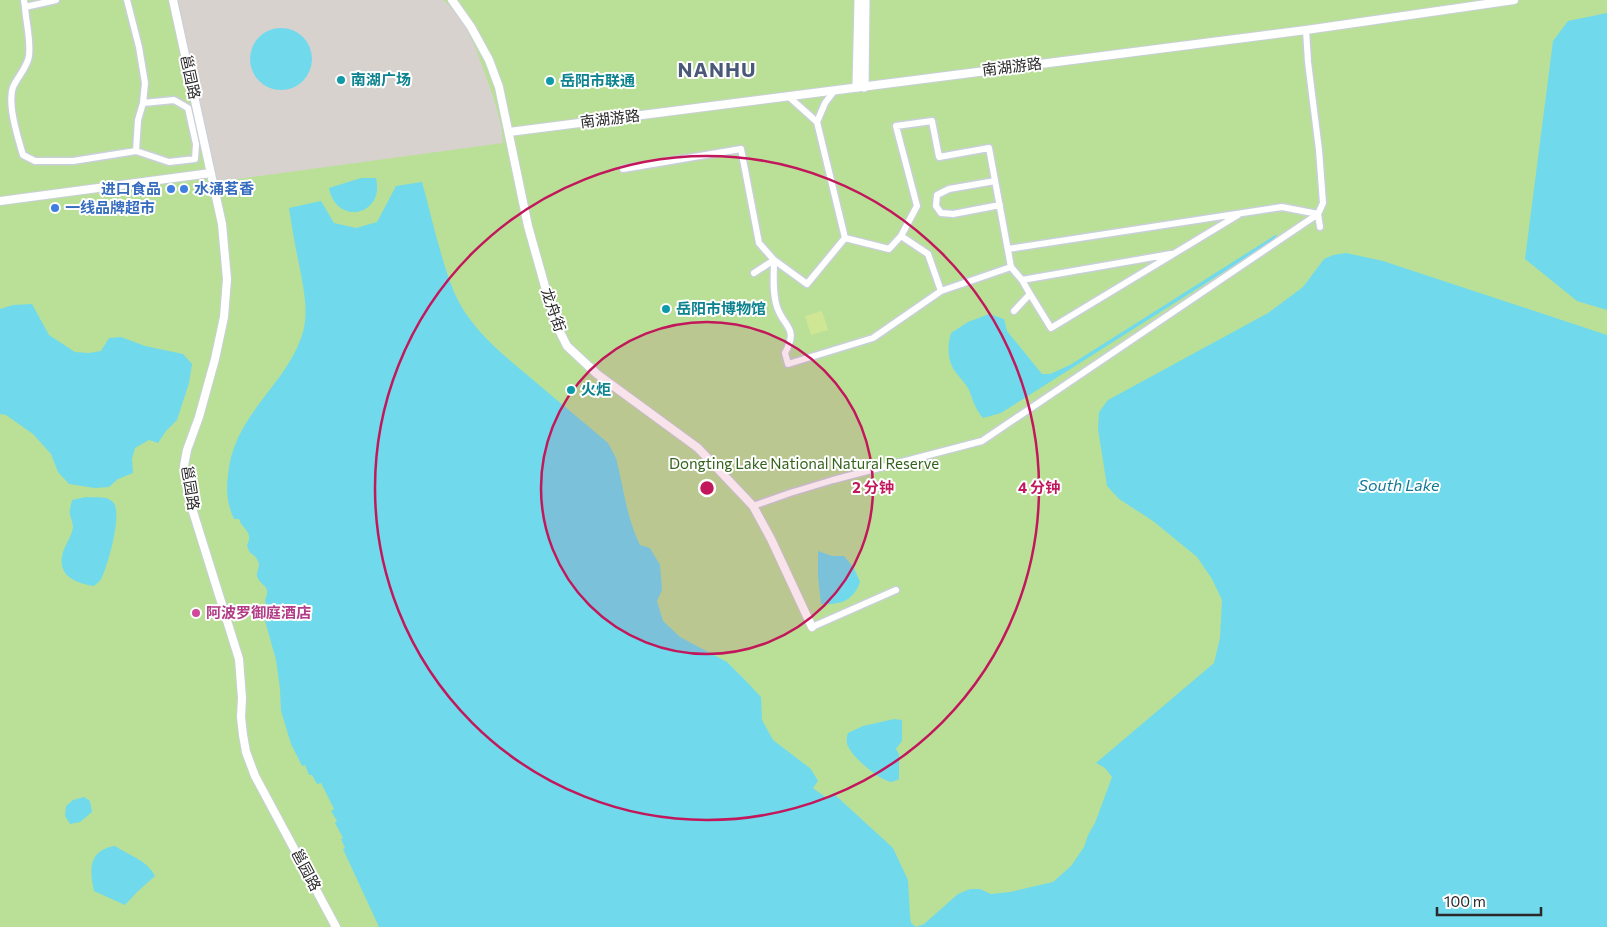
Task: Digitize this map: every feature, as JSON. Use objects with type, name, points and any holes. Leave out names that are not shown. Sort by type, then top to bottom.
[{"type":"main road","points":[[859,0],[860,87]]},
{"type":"main road","points":[[860,87],[866,0]]},
{"type":"street","points":[[56,0],[25,3],[29,58],[13,88],[12,110],[23,155],[35,162],[73,161],[136,151],[168,162],[196,159],[196,144],[188,108],[174,100],[143,103]]},
{"type":"street","points":[[127,0],[139,47],[145,83],[143,103],[138,120],[136,151]]},
{"type":"street","name":"邕园路","points":[[173,0],[222,224],[227,279],[224,317],[215,359],[187,450],[184,466],[190,502],[239,660],[242,698],[241,717],[246,752],[255,776],[336,927]]},
{"type":"street","name":"龙舟街","points":[[452,0],[472,27],[489,60],[499,87],[528,226],[555,322],[567,346],[597,374],[698,448],[753,506],[771,539],[812,627]]},
{"type":"street","name":"南湖游路","points":[[509,132],[1306,30],[1514,0]]},
{"type":"street","points":[[753,506],[833,480],[982,441],[1318,214],[1323,204],[1306,30]]},
{"type":"street","points":[[835,90],[825,103],[818,122],[845,238]]},
{"type":"street","points":[[788,96],[818,122]]},
{"type":"street","points":[[845,238],[889,249],[901,236],[918,206],[896,126],[932,121],[939,157],[989,148],[1011,267],[1022,280],[1050,328],[1241,214]]},
{"type":"street","points":[[623,169],[741,149],[759,244],[774,260],[807,284],[845,238]]},
{"type":"street","points":[[0,201],[211,173]]},
{"type":"street","points":[[995,181],[949,190],[937,195],[936,206],[941,213],[953,214],[1000,205]]},
{"type":"street","points":[[1008,249],[1282,207],[1318,214]]},
{"type":"street","points":[[1318,214],[1320,227]]},
{"type":"street","points":[[901,236],[928,254],[941,291]]},
{"type":"street","points":[[1022,280],[1176,253]]},
{"type":"street","points":[[754,273],[774,260]]},
{"type":"street","points":[[774,260],[776,306],[790,330],[791,342],[785,353],[788,364],[873,338],[941,291],[1011,267]]},
{"type":"street","points":[[1014,311],[1030,294]]},
{"type":"street","points":[[812,627],[896,590]]},
{"type":"green space","name":"Dongting Lake National Natural Reserve","points":[[0,0],[1607,0],[1607,927],[0,927]]},
{"type":"green space","points":[[822,311],[828,330],[811,335],[805,316]]},
{"type":"shaded area","name":"南湖广场","points":[[178,0],[443,0],[453,9],[464,24],[476,49],[493,96],[501,125],[503,143],[216,182]]},
{"type":"water","points":[[1607,13],[1607,310],[1577,301],[1525,259],[1553,41],[1568,21]]},
{"type":"water","points":[[275,28],[287,28],[303,37],[310,47],[312,59],[310,71],[303,81],[287,90],[275,90],[264,85],[255,76],[250,65],[250,53],[255,42],[264,33]]},
{"type":"water","points":[[361,178],[376,178],[377,191],[373,201],[367,208],[358,212],[349,212],[341,208],[333,200],[329,188]]},
{"type":"water","points":[[422,182],[449,279],[469,318],[498,350],[608,443],[616,458],[628,513],[635,534],[640,545],[650,548],[660,565],[662,590],[657,601],[663,621],[680,637],[727,662],[761,697],[762,720],[773,740],[811,769],[818,781],[813,788],[828,799],[833,793],[893,848],[908,880],[911,923],[916,927],[379,927],[343,849],[345,848],[341,839],[343,838],[331,811],[334,809],[321,783],[317,784],[312,775],[309,775],[305,765],[302,766],[291,744],[281,711],[276,660],[262,610],[267,608],[265,600],[267,591],[258,580],[259,563],[257,558],[248,549],[248,534],[239,519],[234,519],[230,508],[227,481],[232,454],[240,435],[250,417],[285,369],[295,351],[305,324],[305,298],[289,208],[321,201],[334,223],[356,228],[377,222],[396,186]]},
{"type":"water","points":[[1277,234],[1274,240],[1001,413],[983,418],[976,408],[968,388],[951,364],[949,344],[951,333],[968,322],[989,314],[1004,319],[1007,331],[1042,374],[1050,374],[1070,365]]},
{"type":"water","name":"South Lake","points":[[1346,253],[1383,261],[1607,335],[1607,927],[916,927],[924,924],[958,894],[970,889],[980,889],[991,894],[1010,892],[1053,882],[1071,866],[1084,847],[1112,777],[1105,768],[1096,763],[1214,663],[1220,638],[1222,600],[1212,579],[1197,557],[1153,521],[1119,499],[1107,486],[1098,429],[1099,412],[1108,400],[1268,313],[1303,287],[1324,259]]},
{"type":"water","points":[[32,304],[49,335],[75,352],[89,353],[101,351],[109,338],[121,337],[145,346],[183,354],[192,364],[189,383],[177,420],[158,443],[149,440],[135,448],[132,459],[133,473],[118,479],[109,487],[95,488],[69,484],[58,472],[51,454],[33,434],[6,415],[0,414],[0,309],[13,305]]},
{"type":"water","points":[[86,497],[107,498],[113,502],[116,508],[115,527],[108,561],[100,581],[94,586],[74,580],[65,573],[62,567],[63,552],[73,527],[70,513],[72,500]]},
{"type":"water","points":[[818,551],[832,556],[844,556],[854,568],[860,582],[850,598],[835,604],[821,604]]},
{"type":"water","points":[[894,719],[902,720],[902,741],[896,749],[899,754],[899,779],[891,782],[872,772],[861,762],[849,748],[847,739],[848,733],[863,726]]},
{"type":"water","points":[[84,797],[90,801],[92,812],[80,822],[70,824],[65,816],[66,806],[73,800]]},
{"type":"water","points":[[115,846],[143,862],[155,876],[125,905],[94,891],[92,883],[92,868],[96,856],[106,848]]},
{"type":"place","name":"南湖广场","points":[[341,80]]},
{"type":"place","name":"岳阳市联通","points":[[550,81]]},
{"type":"place","name":"进口食品","points":[[171,189]]},
{"type":"place","name":"水涌茗香","points":[[184,189]]},
{"type":"place","name":"一线品牌超市","points":[[55,208]]},
{"type":"place","name":"岳阳市博物馆","points":[[666,309]]},
{"type":"place","name":"火炬","points":[[571,390]]},
{"type":"place","name":"阿波罗御庭酒店","points":[[196,613]]},
{"type":"district","name":"NANHU","points":[[717,70]]}]
